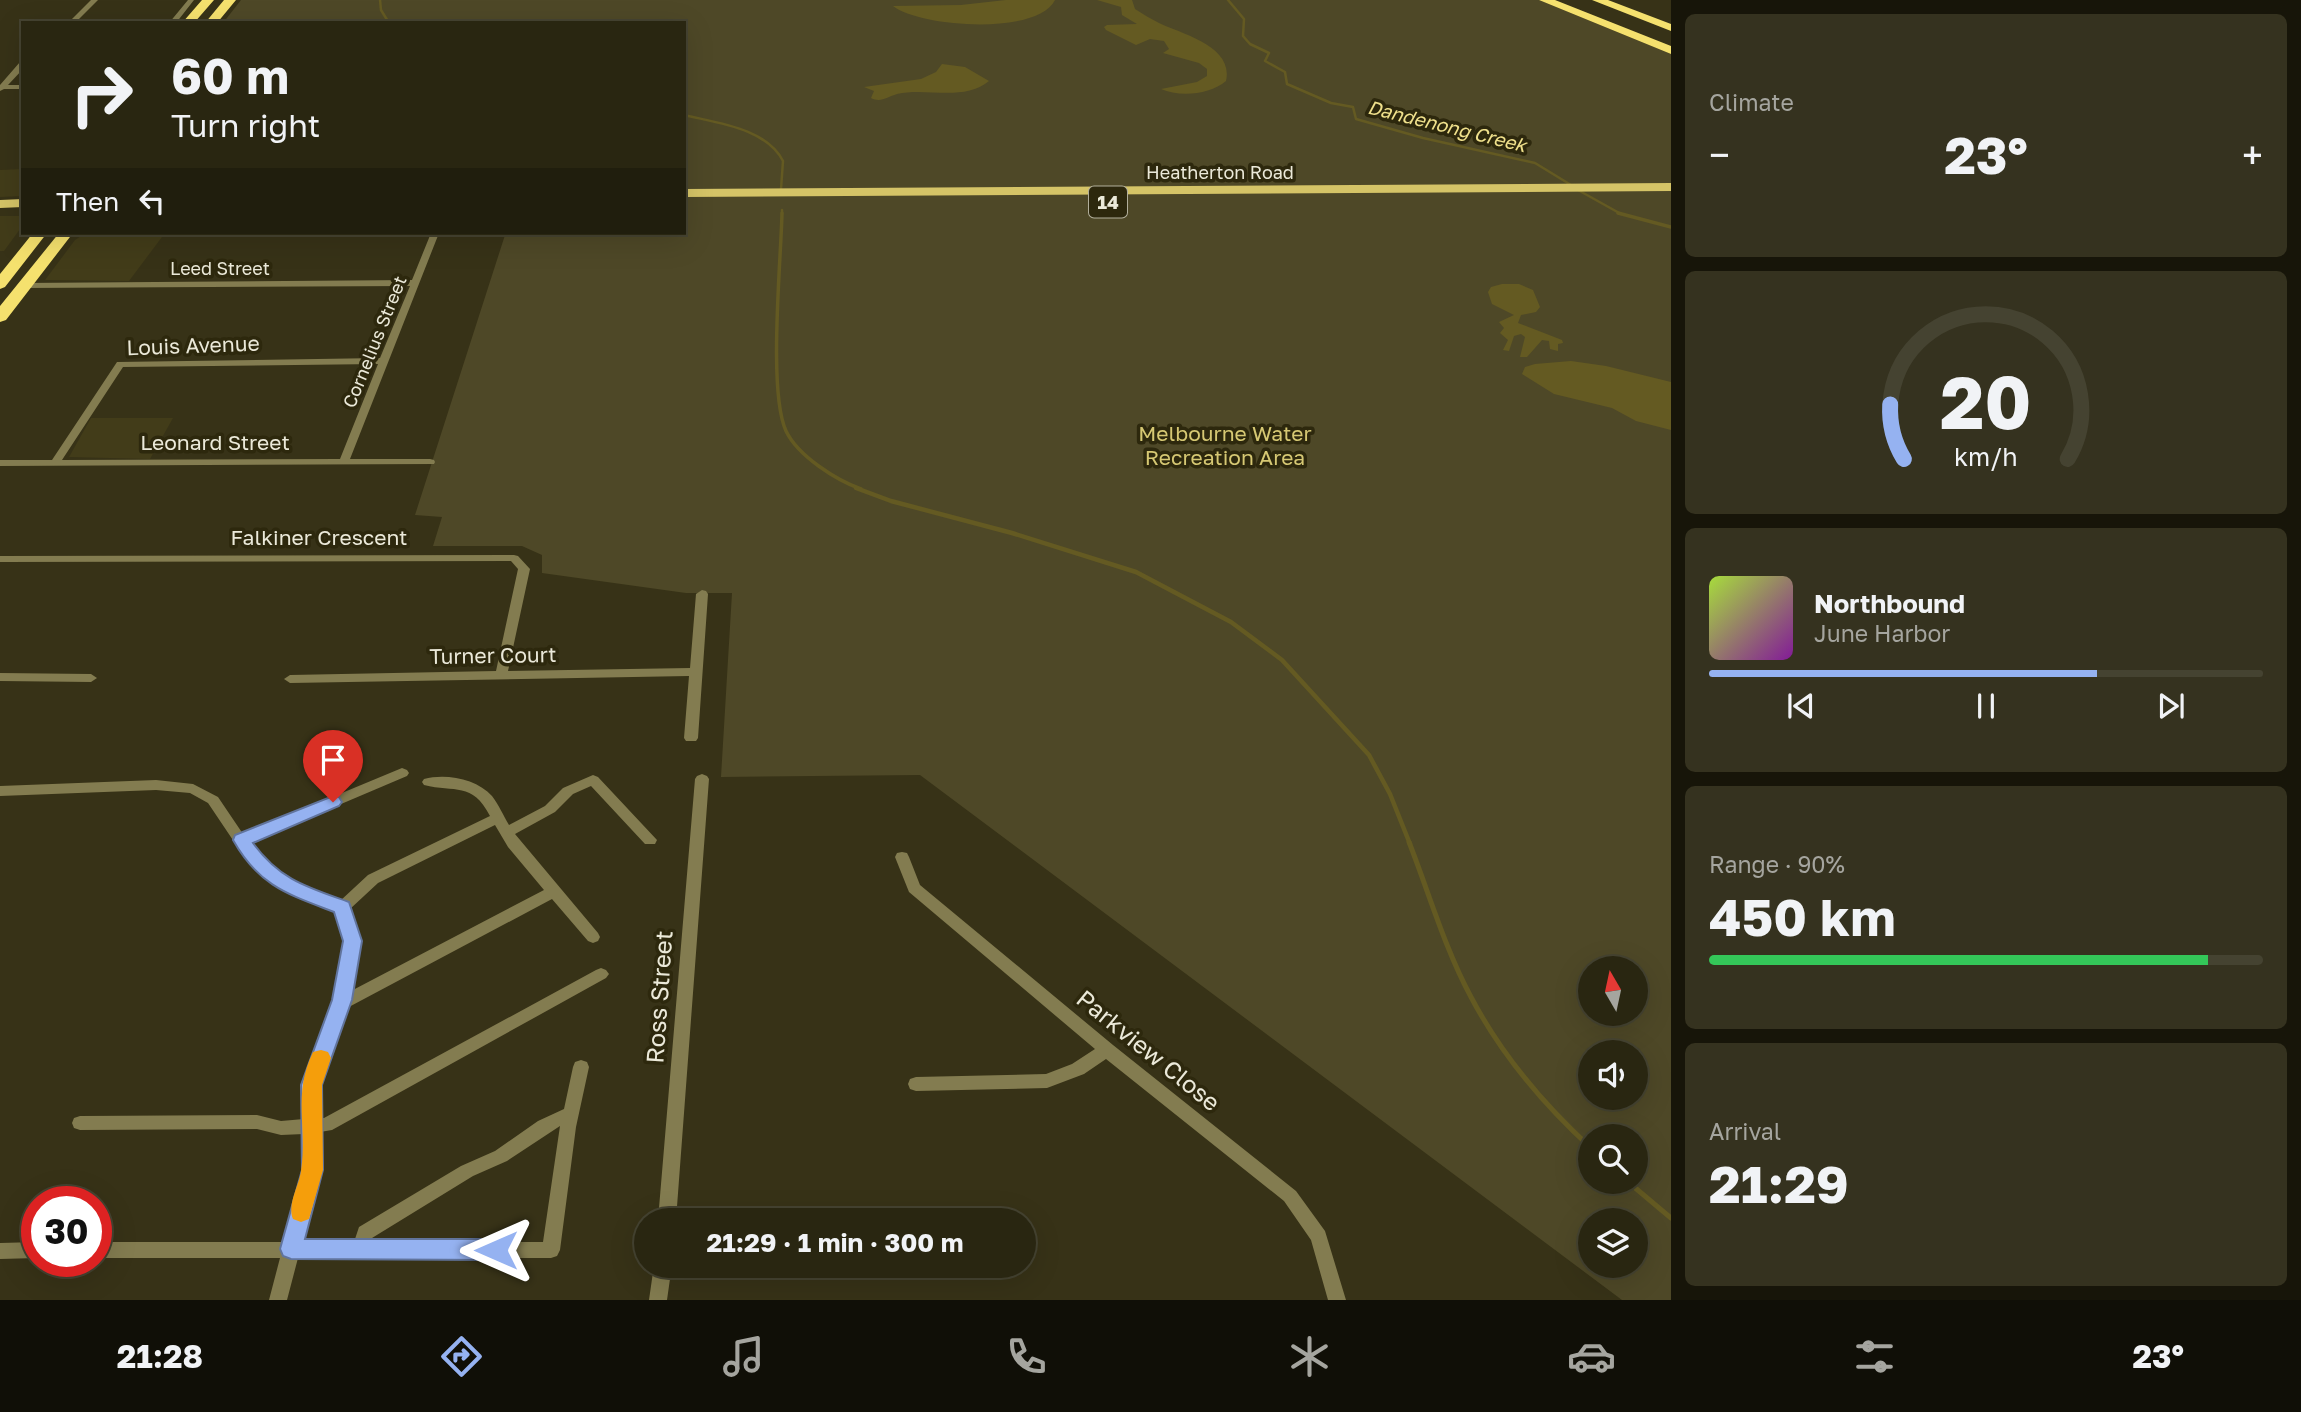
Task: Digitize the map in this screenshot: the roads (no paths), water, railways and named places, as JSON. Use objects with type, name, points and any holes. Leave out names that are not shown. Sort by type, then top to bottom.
[{"type":"highway","points":[[190,21],[208,0]]},
{"type":"highway","points":[[213,21],[230,0]]},
{"type":"highway","points":[[1545,0],[1671,50]]},
{"type":"highway","points":[[1565,0],[1671,41]]},
{"type":"highway","points":[[1598,0],[1671,28]]},
{"type":"highway","points":[[1618,0],[1671,18]]},
{"type":"highway","points":[[0,284],[38,235]]},
{"type":"highway","points":[[0,317],[64,235]]},
{"type":"main road","name":"Heatherton Road","points":[[686,204],[1528,194],[1607,188],[1671,187]]},
{"type":"main road","name":"Heatherton Road","points":[[686,193],[1528,194],[1671,198]]},
{"type":"main road","points":[[0,204],[21,203]]},
{"type":"main road","points":[[0,209],[21,210]]},
{"type":"street","points":[[73,21],[95,0]]},
{"type":"street","points":[[174,21],[191,0]]},
{"type":"street","points":[[0,88],[21,66]]},
{"type":"street","points":[[0,88],[21,87]]},
{"type":"street","name":"Cornelius Street","points":[[344,462],[434,235]]},
{"type":"street","name":"Leed Street","points":[[24,285],[415,283]]},
{"type":"street","name":"Louis Avenue","points":[[55,463],[120,364],[384,361]]},
{"type":"street","name":"Leonard Street","points":[[0,463],[430,462]]},
{"type":"street","name":"Falkiner Crescent","points":[[0,559],[514,558],[524,569],[500,675]]},
{"type":"street","points":[[691,738],[702,594]]},
{"type":"street","name":"Turner Court","points":[[290,679],[696,672]]},
{"type":"street","points":[[0,677],[90,678]]},
{"type":"street","points":[[242,840],[402,773]]},
{"type":"street","name":"Ross Street","points":[[668,1208],[702,779]]},
{"type":"street","points":[[507,832],[550,809],[568,791],[593,780],[650,840]]},
{"type":"street","points":[[429,782],[461,782],[476,787],[507,832],[593,937]]},
{"type":"street","points":[[0,791],[76,791],[156,785],[182,787],[213,800],[261,869],[284,886],[342,907]]},
{"type":"street","points":[[342,907],[373,880],[498,818]]},
{"type":"street","name":"Parkview Close","points":[[902,857],[914,888],[1107,1050],[1290,1196],[1319,1237],[1338,1300]]},
{"type":"street","points":[[341,1004],[554,891]]},
{"type":"street","points":[[278,1300],[313,1170],[311,1085],[341,1004],[353,941],[342,907]]},
{"type":"street","points":[[80,1123],[257,1122],[281,1128],[326,1125],[601,974]]},
{"type":"street","points":[[916,1084],[1047,1081],[1077,1069],[1107,1050]]},
{"type":"street","points":[[112,1250],[551,1250],[571,1113],[581,1067]]},
{"type":"street","points":[[360,1250],[365,1233],[467,1171],[501,1156],[544,1126],[571,1113]]},
{"type":"street","points":[[0,1251],[21,1250]]},
{"type":"street","points":[[658,1300],[661,1278]]},
{"type":"waterway","points":[[380,0],[381,10],[388,21]]},
{"type":"waterway","name":"Dandenong Creek","points":[[1228,0],[1244,19],[1243,36],[1250,44],[1269,53],[1265,61],[1285,72],[1287,84],[1331,103],[1353,107],[1356,119],[1423,138],[1535,163],[1571,185]]},
{"type":"waterway","points":[[686,115],[725,124],[765,141],[783,161],[781,189]]},
{"type":"waterway","name":"Dandenong Creek","points":[[1578,190],[1620,214]]},
{"type":"waterway","points":[[782,213],[777,358],[781,412],[786,431],[808,458],[840,480],[861,489]]},
{"type":"waterway","name":"Dandenong Creek","points":[[1620,214],[1671,227]]},
{"type":"waterway","points":[[856,488],[891,501],[1012,533],[1136,572],[1231,622],[1282,660],[1369,755],[1390,794],[1410,844]]},
{"type":"waterway","points":[[1409,842],[1453,960],[1483,1018],[1525,1078],[1578,1135]]},
{"type":"waterway","points":[[1642,1194],[1671,1218]]},
{"type":"park label","name":"Melbourne Water Recreation Area","points":[[1225,446]]}]
